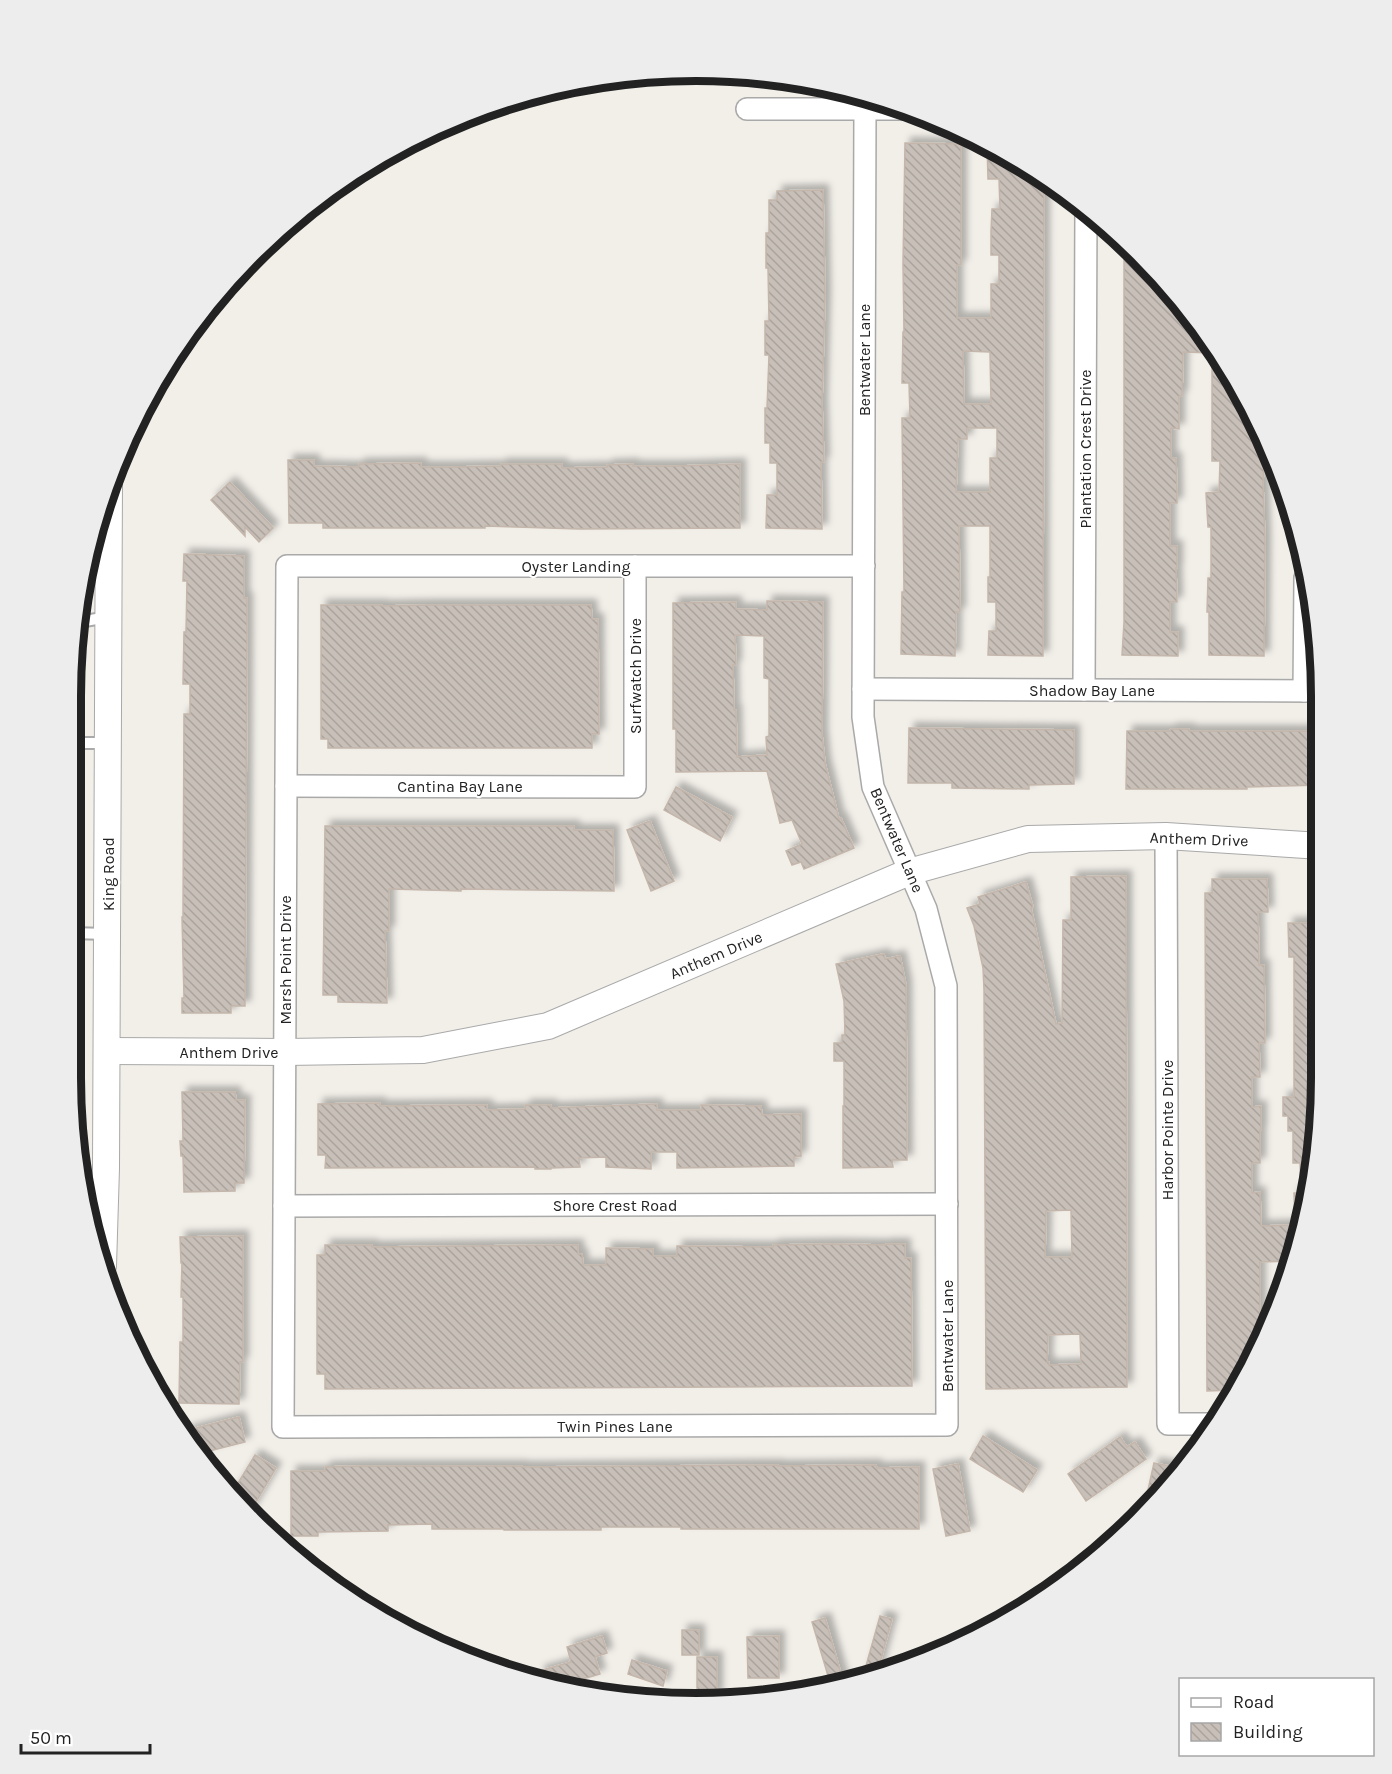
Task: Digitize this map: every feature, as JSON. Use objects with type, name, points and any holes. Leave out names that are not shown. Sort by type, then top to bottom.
[{"type":"street","points":[[747,109],[878,109]]},
{"type":"street","name":"Bentwater Lane","points":[[865,109],[863,717],[873,787],[926,909],[946,986],[947,1425]]},
{"type":"street","name":"Plantation Crest Drive","points":[[1084,690],[1086,221]]},
{"type":"street","name":"King Road","points":[[104,530],[109,617],[109,743],[104,1243]]},
{"type":"street","name":"Oyster Landing","points":[[288,566],[864,566]]},
{"type":"street","name":"Marsh Point Drive","points":[[283,1427],[288,566]]},
{"type":"street","name":"Surfwatch Drive","points":[[635,566],[635,787]]},
{"type":"street","name":"Shadow Bay Lane","points":[[863,689],[1311,691]]},
{"type":"street","name":"Cantina Bay Lane","points":[[286,786],[635,787]]},
{"type":"street","name":"Anthem Drive","points":[[107,1051],[423,1050],[548,1026],[909,873],[1028,839],[1167,836],[1311,845]]},
{"type":"street","name":"Harbor Pointe Drive","points":[[1167,836],[1168,1424],[1204,1424]]},
{"type":"street","name":"Shore Crest Road","points":[[284,1206],[947,1204]]},
{"type":"street","name":"Twin Pines Lane","points":[[283,1427],[947,1425]]},
{"type":"lane","points":[[86,620],[109,617]]},
{"type":"lane","points":[[81,743],[109,743]]},
{"type":"lane","points":[[81,933],[108,934]]},
{"type":"building","points":[[905,143],[961,144],[961,265],[957,265],[957,318],[991,318],[991,284],[999,284],[999,255],[991,255],[991,231],[992,209],[1000,209],[999,179],[988,179],[987,154],[1044,189],[1043,656],[988,655],[989,631],[996,631],[996,602],[988,602],[990,526],[959,526],[960,612],[956,612],[955,656],[901,654],[902,592],[904,592],[902,418],[910,418],[909,383],[902,383]],"holes":[[[963,351],[990,352],[991,404],[964,404]],[[967,428],[997,428],[997,458],[990,458],[990,492],[956,492],[958,439],[967,439]]]},
{"type":"building","points":[[823,190],[825,295],[822,403],[824,462],[821,462],[822,529],[766,528],[767,495],[777,495],[777,463],[770,463],[770,443],[765,443],[769,355],[765,355],[765,321],[769,321],[766,233],[769,233],[769,200],[777,200],[777,191]]},
{"type":"building","points":[[1124,255],[1184,322],[1206,353],[1183,352],[1179,429],[1171,428],[1171,458],[1176,458],[1177,503],[1170,503],[1170,546],[1177,546],[1177,602],[1170,602],[1170,632],[1178,632],[1178,656],[1122,655],[1124,622]]},
{"type":"building","points":[[1212,362],[1248,424],[1264,461],[1264,656],[1209,655],[1209,612],[1207,612],[1208,578],[1211,578],[1211,527],[1208,527],[1206,493],[1219,492],[1220,461],[1212,461]]},
{"type":"building","points":[[288,460],[314,460],[314,466],[359,467],[359,464],[421,463],[421,467],[562,464],[562,468],[633,464],[633,466],[740,464],[740,528],[579,529],[485,526],[485,528],[323,528],[323,523],[289,523]]},
{"type":"building","points":[[230,482],[273,528],[259,542],[245,527],[245,536],[211,500]]},
{"type":"building","points":[[184,554],[244,556],[244,598],[247,598],[245,1006],[231,1006],[231,1013],[182,1013],[182,998],[184,998],[182,917],[184,714],[190,714],[190,684],[183,684],[187,581],[183,581]]},
{"type":"building","points":[[767,601],[823,602],[822,734],[825,763],[839,819],[841,818],[854,848],[804,869],[801,862],[792,865],[786,851],[802,844],[792,820],[780,823],[767,771],[676,772],[676,729],[673,729],[673,603],[736,602],[736,609],[767,610]],"holes":[[[735,635],[764,636],[764,678],[769,679],[767,755],[737,757],[733,665],[736,665]]]},
{"type":"building","points":[[321,605],[591,605],[592,619],[598,619],[599,734],[592,734],[592,748],[328,748],[328,739],[321,739]]},
{"type":"building","points":[[909,728],[1074,730],[1074,784],[1029,785],[1029,789],[952,788],[952,783],[908,783]]},
{"type":"building","points":[[1171,729],[1189,729],[1189,731],[1311,731],[1311,785],[1247,787],[1247,789],[1126,789],[1127,731],[1170,731]]},
{"type":"building","points":[[676,787],[732,817],[720,841],[664,810]]},
{"type":"building","points":[[650,821],[674,881],[651,891],[627,830]]},
{"type":"building","points":[[325,826],[574,826],[574,830],[613,830],[614,891],[389,889],[389,931],[385,931],[387,1003],[338,1002],[338,995],[323,995]]},
{"type":"building","points":[[1126,876],[1127,1387],[986,1389],[984,990],[983,968],[974,926],[967,908],[980,904],[978,897],[1026,882],[1056,1024],[1062,1023],[1063,920],[1071,920],[1071,877]],"holes":[[[1071,1210],[1072,1257],[1045,1257],[1046,1211]],[[1080,1334],[1081,1364],[1049,1365],[1047,1362],[1048,1335]]]},
{"type":"building","points":[[1212,879],[1267,879],[1268,912],[1258,912],[1259,965],[1264,965],[1265,1043],[1259,1043],[1260,1077],[1252,1077],[1252,1107],[1261,1106],[1261,1130],[1260,1163],[1252,1163],[1252,1193],[1260,1192],[1261,1226],[1293,1225],[1283,1261],[1260,1262],[1260,1312],[1264,1312],[1248,1350],[1226,1390],[1207,1391],[1205,893],[1212,893]]},
{"type":"building","points":[[1288,923],[1311,923],[1310,1118],[1301,1188],[1300,1163],[1293,1163],[1293,1131],[1288,1131],[1288,1116],[1283,1116],[1283,1097],[1294,1097],[1294,957],[1289,957]]},
{"type":"building","points":[[884,954],[885,959],[900,956],[906,985],[907,1160],[892,1160],[893,1167],[843,1168],[844,1061],[834,1061],[834,1043],[842,1043],[842,1035],[845,1035],[844,1001],[836,964]]},
{"type":"building","points":[[182,1092],[235,1092],[236,1100],[245,1100],[244,1183],[235,1183],[235,1191],[184,1192],[183,1156],[181,1156],[180,1141],[183,1141]]},
{"type":"building","points":[[380,1103],[380,1106],[487,1105],[487,1110],[525,1109],[525,1105],[551,1105],[551,1108],[657,1104],[657,1110],[702,1110],[701,1105],[761,1106],[762,1115],[801,1114],[801,1156],[794,1157],[794,1166],[677,1168],[677,1152],[651,1152],[651,1169],[606,1167],[606,1157],[579,1158],[580,1167],[551,1169],[535,1169],[535,1167],[325,1168],[326,1155],[318,1155],[318,1104]]},
{"type":"building","points":[[1294,1193],[1300,1193],[1295,1216]]},
{"type":"building","points":[[243,1236],[243,1362],[240,1362],[239,1404],[179,1403],[180,1342],[183,1342],[180,1237]]},
{"type":"building","points":[[905,1244],[905,1258],[911,1258],[912,1386],[325,1389],[325,1374],[317,1374],[317,1255],[325,1255],[325,1245],[372,1245],[372,1247],[578,1245],[578,1254],[582,1254],[583,1265],[606,1265],[606,1248],[653,1249],[653,1256],[677,1256],[677,1246],[773,1247],[773,1245]]},
{"type":"building","points":[[239,1417],[245,1442],[208,1452],[192,1429]]},
{"type":"building","points":[[983,1436],[1037,1470],[1023,1492],[970,1459]]},
{"type":"building","points":[[1120,1437],[1127,1447],[1135,1442],[1146,1459],[1086,1501],[1068,1474]]},
{"type":"building","points":[[255,1455],[276,1468],[254,1505],[236,1486]]},
{"type":"building","points":[[1154,1463],[1172,1467],[1158,1483],[1147,1495]]},
{"type":"building","points":[[958,1464],[970,1531],[946,1536],[933,1469]]},
{"type":"building","points":[[361,1466],[919,1467],[919,1529],[601,1527],[601,1530],[504,1530],[432,1529],[432,1524],[388,1525],[388,1531],[318,1532],[318,1536],[291,1536],[291,1471],[325,1471],[325,1467]]},
{"type":"building","points":[[880,1616],[892,1619],[880,1664],[865,1669]]},
{"type":"building","points":[[825,1618],[841,1675],[829,1678],[812,1622]]},
{"type":"building","points":[[682,1630],[699,1630],[699,1655],[682,1655]]},
{"type":"building","points":[[602,1636],[607,1653],[595,1657],[600,1674],[576,1681],[539,1673],[571,1662],[567,1647]]},
{"type":"building","points":[[779,1636],[779,1678],[748,1678],[747,1637]]},
{"type":"building","points":[[697,1657],[717,1657],[717,1692],[697,1693]]},
{"type":"building","points":[[632,1660],[667,1671],[663,1686],[628,1674]]}]
